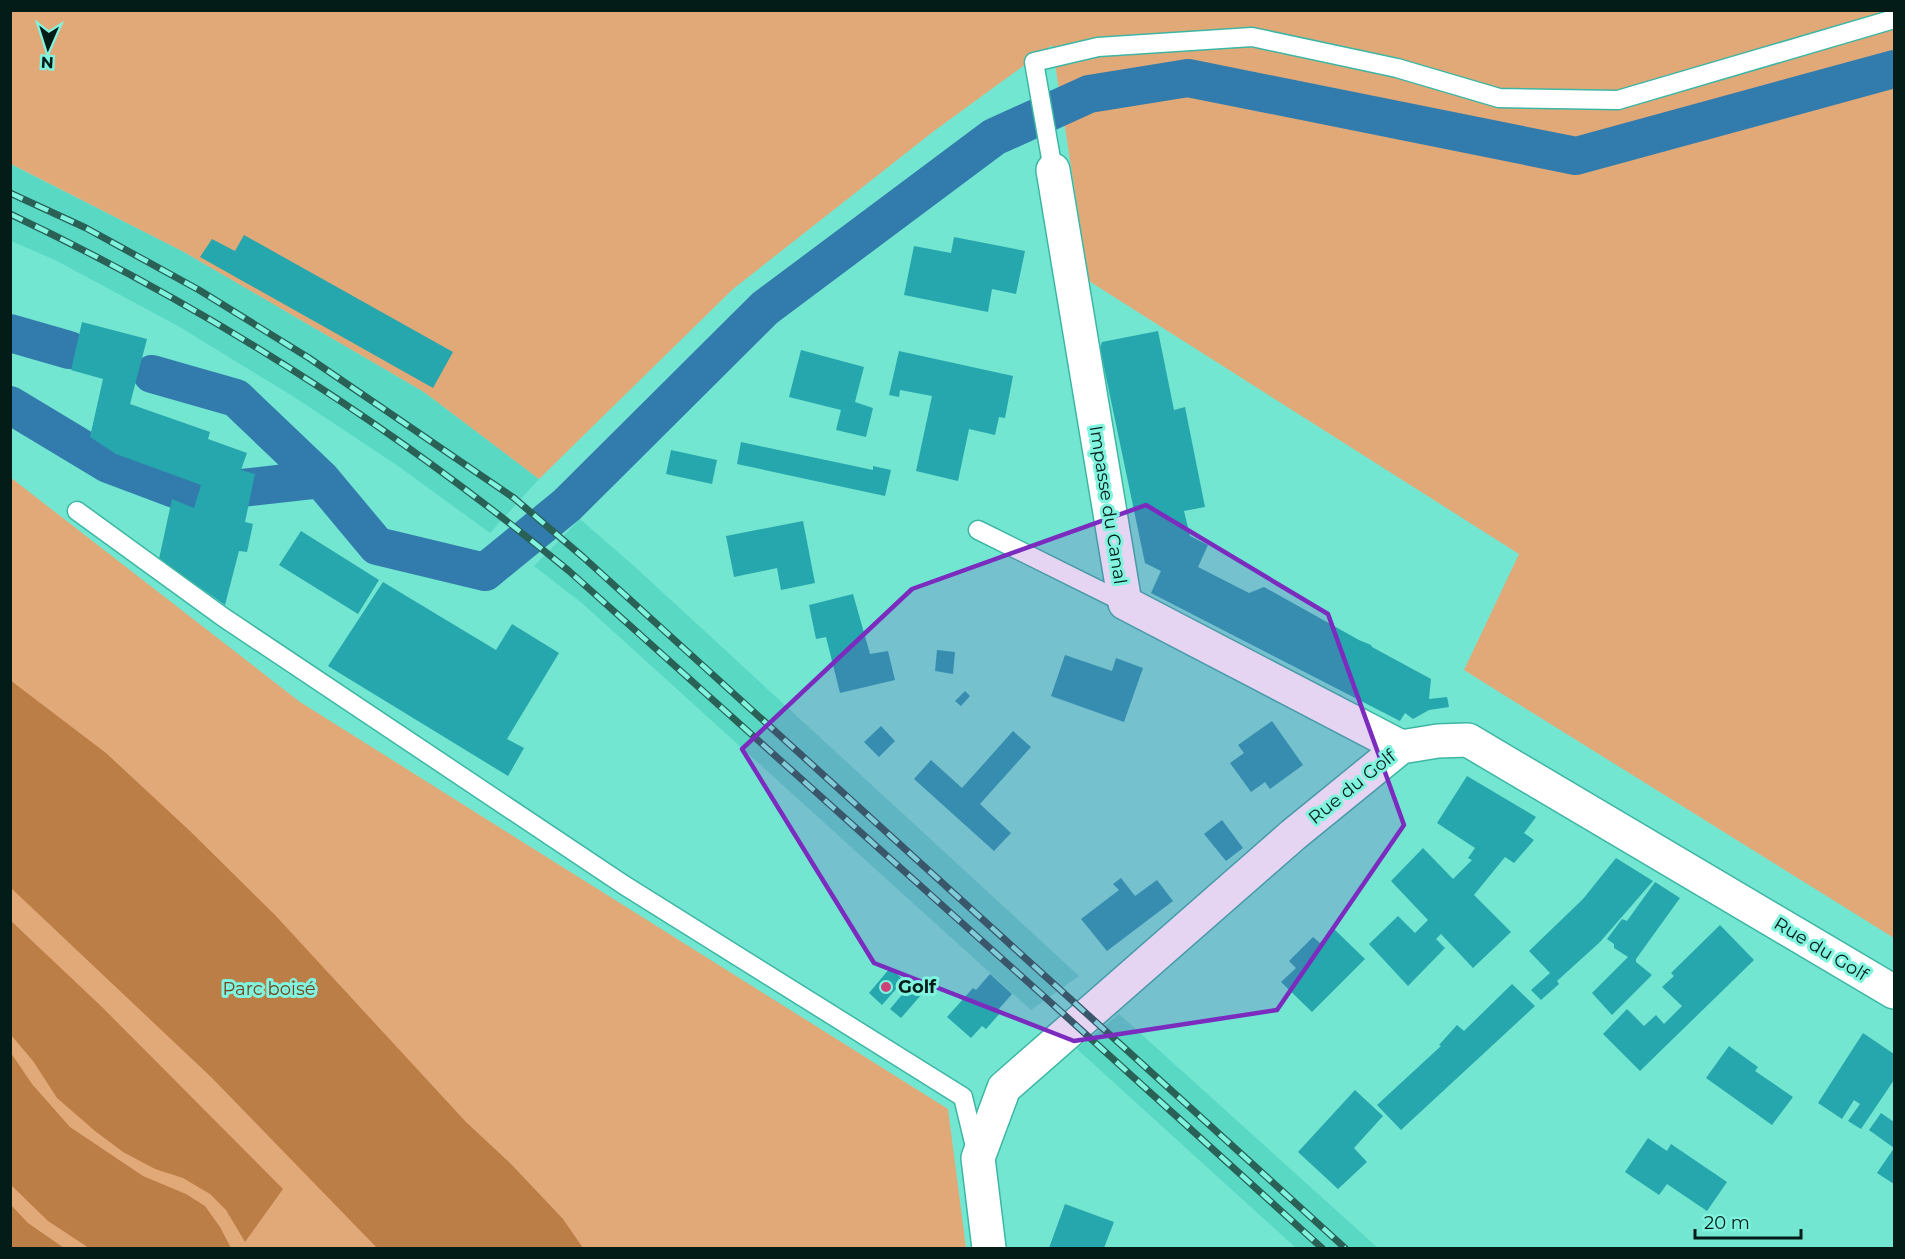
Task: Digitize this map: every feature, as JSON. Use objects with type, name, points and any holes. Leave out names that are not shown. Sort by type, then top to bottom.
[{"type":"street","name":"Impasse du Canal","points":[[1053,171],[1125,603],[1401,747]]},
{"type":"street","name":"Rue du Golf","points":[[989,1248],[978,1158],[1004,1088],[1293,836],[1401,747],[1438,741],[1468,740],[1894,992]]},
{"type":"lane","points":[[1053,171],[1034,62],[1098,47],[1252,37],[1397,68],[1499,98],[1618,100],[1894,19]]},
{"type":"lane","points":[[76,511],[223,617],[624,885],[963,1097],[978,1158]]},
{"type":"lane","points":[[978,530],[1125,603]]},
{"type":"highlighted area","points":[[1146,505],[1328,614],[1404,825],[1277,1010],[1074,1041],[874,963],[742,749],[912,589]]},
{"type":"shaded area","points":[[10,164],[184,252],[424,392],[539,479],[490,533],[398,466],[291,395],[178,326],[55,260],[11,241]]},
{"type":"shaded area","points":[[580,519],[634,566],[1079,976],[1031,1010],[583,604],[534,566]]},
{"type":"shaded area","points":[[1119,1014],[1378,1248],[1296,1248],[1077,1049]]},
{"type":"green space","points":[[10,11],[1894,11],[1894,938],[1464,670],[1519,554],[1089,281],[1052,45],[934,131],[733,289],[539,479],[424,392],[184,252],[11,164]]},
{"type":"green space","name":"Parc boisé","points":[[10,477],[300,702],[948,1109],[966,1248],[11,1248]]},
{"type":"green space","points":[[10,680],[106,753],[190,831],[275,915],[466,1122],[511,1164],[563,1219],[583,1248],[377,1248],[211,1077],[11,888]]},
{"type":"green space","points":[[10,920],[102,1007],[283,1189],[245,1242],[226,1210],[210,1194],[183,1178],[155,1169],[123,1152],[57,1098],[33,1061],[11,1035]]},
{"type":"green space","points":[[11,1053],[32,1084],[70,1127],[143,1176],[186,1194],[205,1206],[231,1248],[89,1248],[48,1221],[11,1185]]},
{"type":"green space","points":[[10,1204],[28,1223],[64,1248],[11,1248]]},
{"type":"building","points":[[244,235],[453,352],[433,388],[200,257],[212,239],[235,251]]},
{"type":"building","points":[[954,237],[1025,251],[1016,294],[992,289],[988,312],[904,295],[914,246],[951,253]]},
{"type":"building","points":[[82,322],[147,339],[130,404],[210,432],[208,439],[247,453],[241,470],[255,474],[245,522],[253,524],[247,552],[239,551],[225,605],[159,559],[172,499],[194,508],[201,485],[116,454],[90,437],[103,379],[71,370]]},
{"type":"building","points":[[1158,331],[1174,410],[1185,407],[1205,507],[1184,511],[1190,536],[1208,545],[1198,567],[1249,593],[1264,587],[1371,645],[1431,679],[1429,699],[1447,697],[1449,707],[1429,710],[1413,719],[1405,713],[1400,721],[1151,593],[1161,571],[1145,563],[1100,348],[1102,342]]},
{"type":"building","points":[[801,350],[864,367],[855,402],[873,408],[866,437],[836,430],[841,410],[789,397]]},
{"type":"building","points":[[899,351],[1013,376],[1005,418],[999,417],[995,435],[969,429],[958,481],[916,471],[932,396],[900,390],[899,397],[889,395]]},
{"type":"building","points":[[741,442],[873,470],[873,466],[891,470],[885,496],[737,464]]},
{"type":"building","points":[[671,450],[717,460],[712,484],[666,474]]},
{"type":"building","points":[[803,521],[815,583],[781,590],[777,568],[734,577],[726,536]]},
{"type":"building","points":[[301,531],[379,580],[358,614],[279,565]]},
{"type":"building","points":[[383,582],[496,650],[512,624],[559,653],[507,739],[524,748],[508,776],[328,666]]},
{"type":"building","points":[[853,594],[870,654],[888,651],[895,680],[840,693],[826,637],[816,639],[809,605]]},
{"type":"building","points":[[937,650],[955,652],[953,674],[935,671]]},
{"type":"building","points":[[1065,655],[1112,671],[1116,658],[1143,668],[1124,722],[1051,696]]},
{"type":"building","points":[[965,691],[970,696],[961,706],[955,701]]},
{"type":"building","points":[[1272,721],[1303,765],[1270,789],[1265,782],[1251,792],[1230,763],[1244,753],[1238,745]]},
{"type":"building","points":[[881,726],[895,741],[879,757],[864,742]]},
{"type":"building","points":[[1013,731],[1031,747],[980,804],[1011,833],[994,851],[914,779],[931,760],[962,788]]},
{"type":"building","points":[[1467,776],[1536,817],[1524,833],[1534,840],[1514,863],[1505,857],[1474,895],[1511,932],[1473,968],[1441,934],[1436,939],[1445,948],[1408,986],[1369,944],[1398,916],[1415,933],[1428,920],[1391,881],[1423,848],[1453,879],[1472,860],[1468,858],[1475,848],[1437,823]]},
{"type":"building","points":[[1222,820],[1243,848],[1226,861],[1204,834]]},
{"type":"building","points":[[1616,858],[1653,881],[1600,942],[1557,981],[1559,984],[1541,1000],[1531,990],[1550,973],[1529,951],[1583,899]]},
{"type":"building","points":[[1121,878],[1135,896],[1157,880],[1173,901],[1107,951],[1081,919],[1119,890],[1113,884]]},
{"type":"building","points":[[1655,882],[1680,898],[1636,959],[1636,962],[1652,975],[1612,1015],[1592,993],[1628,957],[1614,948],[1614,944],[1607,939],[1622,919],[1627,921]]},
{"type":"building","points":[[1720,925],[1754,960],[1640,1071],[1603,1034],[1627,1009],[1644,1026],[1656,1015],[1664,1024],[1682,1006],[1662,987],[1674,976],[1671,973]]},
{"type":"building","points":[[1334,929],[1365,959],[1312,1012],[1281,982],[1296,968],[1289,961],[1313,937],[1320,943]]},
{"type":"building","name":"Golf","points":[[890,968],[904,980],[882,1005],[869,993]]},
{"type":"building","points":[[990,974],[1012,994],[998,1010],[1001,1012],[986,1029],[982,1026],[971,1038],[947,1017],[973,988],[976,990]]},
{"type":"building","points":[[911,984],[922,994],[901,1018],[890,1009]]},
{"type":"building","points":[[1512,984],[1535,1006],[1401,1130],[1377,1105],[1441,1046],[1439,1045],[1457,1025],[1464,1031]]},
{"type":"building","points":[[1863,1033],[1894,1054],[1894,1080],[1861,1129],[1848,1121],[1860,1104],[1854,1100],[1842,1119],[1818,1103]]},
{"type":"building","points":[[1729,1046],[1758,1067],[1755,1071],[1793,1097],[1772,1125],[1706,1078]]},
{"type":"building","points":[[1355,1090],[1383,1116],[1354,1148],[1367,1162],[1338,1189],[1298,1152]]},
{"type":"building","points":[[1881,1113],[1894,1122],[1894,1148],[1869,1130]]},
{"type":"building","points":[[1648,1138],[1667,1151],[1671,1144],[1727,1182],[1707,1211],[1667,1184],[1659,1195],[1625,1172]]},
{"type":"building","points":[[1894,1148],[1894,1184],[1877,1173]]},
{"type":"building","points":[[1065,1204],[1114,1222],[1104,1248],[1049,1248]]},
{"type":"waterway","points":[[152,374],[236,398],[321,479],[377,546],[485,572],[567,505],[765,308],[994,137],[1089,94],[1188,78],[1576,156],[1894,69]]},
{"type":"waterway","points":[[10,333],[69,350]]},
{"type":"waterway","points":[[10,405],[108,464],[188,494],[321,479]]},
{"type":"railway","points":[[10,193],[86,228],[199,290],[309,358],[514,498],[583,557],[1345,1248]]},
{"type":"railway","points":[[10,214],[158,290],[301,375],[438,469],[504,519],[569,571],[1322,1248]]},
{"type":"place","name":"Golf","points":[[886,987]]}]
